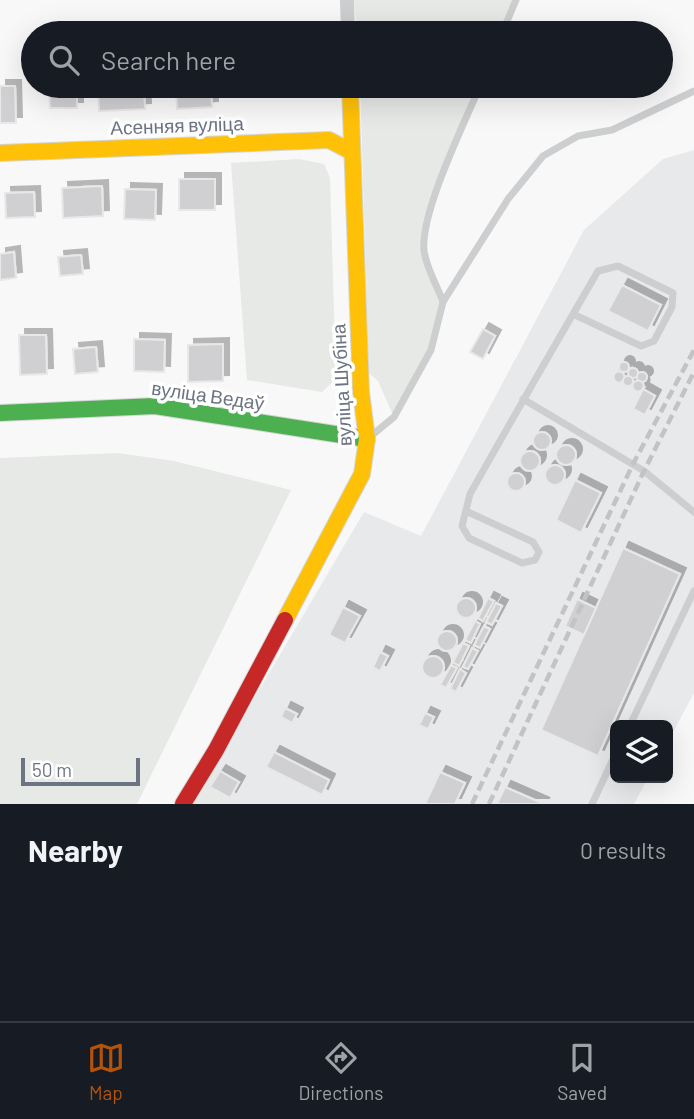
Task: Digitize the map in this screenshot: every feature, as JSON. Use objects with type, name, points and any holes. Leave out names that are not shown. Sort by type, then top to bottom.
[{"type":"street","points":[[347,0],[348,21]]},
{"type":"street","name":"вуліца Шубіна","points":[[183,804],[216,750],[362,474],[367,439],[361,392],[350,98]]},
{"type":"street","name":"Асенняя вуліца","points":[[0,153],[328,141],[352,152]]},
{"type":"street","name":"вуліца Ведаў","points":[[0,413],[155,406],[367,439]]},
{"type":"lane","points":[[507,21],[516,0]]},
{"type":"lane","points":[[367,439],[394,417],[430,350],[443,302],[508,199],[543,156],[578,136],[612,130],[694,91]]},
{"type":"lane","points":[[443,302],[428,269],[424,249],[426,223],[475,98]]},
{"type":"lane","points":[[466,511],[533,542],[540,552],[536,560],[522,563],[469,538],[462,526],[470,494],[523,399],[598,271],[618,266],[673,293],[672,307],[654,341],[641,346],[573,314]]},
{"type":"lane","points":[[523,399],[644,471],[694,512]]},
{"type":"lane","points":[[632,720],[694,591]]},
{"type":"lane","points":[[592,804],[610,766]]},
{"type":"shaded area","points":[[354,0],[516,0],[507,21],[356,21]]},
{"type":"shaded area","points":[[360,98],[475,98],[426,223],[424,249],[443,302],[431,350],[394,417],[378,381],[369,373]]},
{"type":"shaded area","points":[[694,150],[694,693],[673,732],[673,720],[610,720],[610,783],[645,783],[634,804],[192,804],[364,512],[421,536],[584,230],[663,159]]},
{"type":"shaded area","points":[[299,159],[324,164],[330,178],[336,379],[322,392],[247,380],[231,163]]},
{"type":"shaded area","points":[[118,453],[174,461],[291,490],[137,804],[0,804],[0,458]]},
{"type":"shaded area","points":[[213,768],[220,771],[211,787],[228,797],[224,804],[206,799],[203,804],[191,804]]},
{"type":"building","points":[[0,86],[15,86],[16,123],[0,123]]},
{"type":"building","points":[[50,98],[77,98],[77,108],[50,108]]},
{"type":"building","points":[[98,98],[145,98],[145,109],[99,111]]},
{"type":"building","points":[[177,98],[212,98],[212,107],[177,109]]},
{"type":"building","points":[[179,179],[215,179],[215,210],[179,210]]},
{"type":"building","points":[[102,186],[103,216],[63,218],[62,188]]},
{"type":"building","points":[[125,189],[156,190],[155,220],[124,219]]},
{"type":"building","points":[[34,192],[35,217],[6,218],[5,193]]},
{"type":"building","points":[[14,252],[16,278],[0,280],[0,254]]},
{"type":"building","points":[[81,255],[83,274],[60,276],[58,257]]},
{"type":"building","points":[[622,285],[661,305],[648,331],[608,311]]},
{"type":"building","points":[[483,329],[495,336],[483,359],[470,352]]},
{"type":"building","points":[[19,335],[46,335],[47,374],[20,375]]},
{"type":"building","points":[[134,339],[165,340],[164,372],[134,371]]},
{"type":"building","points":[[223,344],[223,381],[188,382],[188,345]]},
{"type":"building","points":[[96,347],[98,372],[75,374],[73,349]]},
{"type":"building","points":[[624,362],[628,363],[628,371],[624,372],[620,371],[619,367],[620,363]]},
{"type":"building","points":[[633,368],[637,369],[637,377],[633,378],[629,377],[628,373],[629,369]]},
{"type":"building","points":[[619,372],[623,373],[623,381],[619,382],[615,381],[614,377],[615,373]]},
{"type":"building","points":[[642,372],[646,373],[646,381],[642,382],[638,381],[637,377],[638,373]]},
{"type":"building","points":[[628,376],[632,377],[632,385],[628,386],[624,385],[623,381],[624,377]]},
{"type":"building","points":[[638,381],[642,382],[642,390],[638,391],[634,390],[633,386],[634,382]]},
{"type":"building","points":[[643,389],[655,396],[645,415],[633,409]]},
{"type":"building","points":[[538,432],[546,432],[551,441],[549,448],[538,450],[533,445],[533,437]]},
{"type":"building","points":[[566,445],[573,448],[576,455],[573,462],[566,465],[559,462],[556,455],[559,448]]},
{"type":"building","points":[[530,451],[537,454],[540,461],[537,468],[530,471],[523,468],[520,461],[523,454]]},
{"type":"building","points":[[555,465],[562,468],[565,475],[562,482],[555,485],[548,482],[545,475],[548,468]]},
{"type":"building","points":[[512,473],[520,473],[525,482],[523,489],[512,491],[507,486],[507,478]]},
{"type":"building","points":[[575,480],[601,493],[581,533],[556,520]]},
{"type":"building","points":[[623,548],[680,574],[614,720],[610,720],[610,729],[598,756],[541,730]]},
{"type":"building","points":[[466,598],[473,601],[476,608],[473,615],[466,618],[459,615],[456,608],[459,601]]},
{"type":"building","points":[[488,598],[494,601],[483,621],[478,618]]},
{"type":"building","points":[[577,599],[596,608],[584,635],[565,626]]},
{"type":"building","points":[[496,603],[502,606],[492,625],[486,622]]},
{"type":"building","points":[[343,607],[360,616],[345,643],[329,635]]},
{"type":"building","points":[[475,621],[480,624],[471,643],[465,640]]},
{"type":"building","points":[[484,626],[490,629],[480,648],[474,645]]},
{"type":"building","points":[[447,631],[454,634],[457,641],[454,648],[447,651],[440,648],[437,641],[440,634]]},
{"type":"building","points":[[463,643],[469,646],[459,666],[453,662]]},
{"type":"building","points":[[472,648],[478,651],[468,669],[463,667]]},
{"type":"building","points":[[380,652],[388,656],[380,671],[373,667]]},
{"type":"building","points":[[433,656],[441,659],[444,667],[441,675],[433,678],[425,675],[422,667],[425,659]]},
{"type":"building","points":[[451,665],[457,668],[446,688],[440,685]]},
{"type":"building","points":[[460,669],[466,673],[456,692],[450,689]]},
{"type":"building","points":[[285,708],[297,714],[292,723],[281,717]]},
{"type":"building","points":[[425,713],[434,717],[428,729],[419,725]]},
{"type":"building","points":[[274,752],[329,780],[322,795],[266,767]]},
{"type":"building","points":[[220,771],[239,782],[230,798],[210,787]]},
{"type":"building","points":[[440,772],[465,783],[455,804],[425,804]]},
{"type":"building","points":[[505,787],[544,804],[497,804]]},
{"type":"railway","points":[[472,804],[633,464],[694,350]]},
{"type":"railway","points":[[489,804],[644,471],[694,372]]},
{"type":"traffic: fast","points":[[0,413],[155,406],[367,439]]},
{"type":"traffic: slow","points":[[285,620],[362,474],[367,439],[361,392],[350,98]]},
{"type":"traffic: slow","points":[[0,153],[329,140],[352,152]]},
{"type":"traffic: jam","points":[[183,804],[216,750],[285,620]]}]
